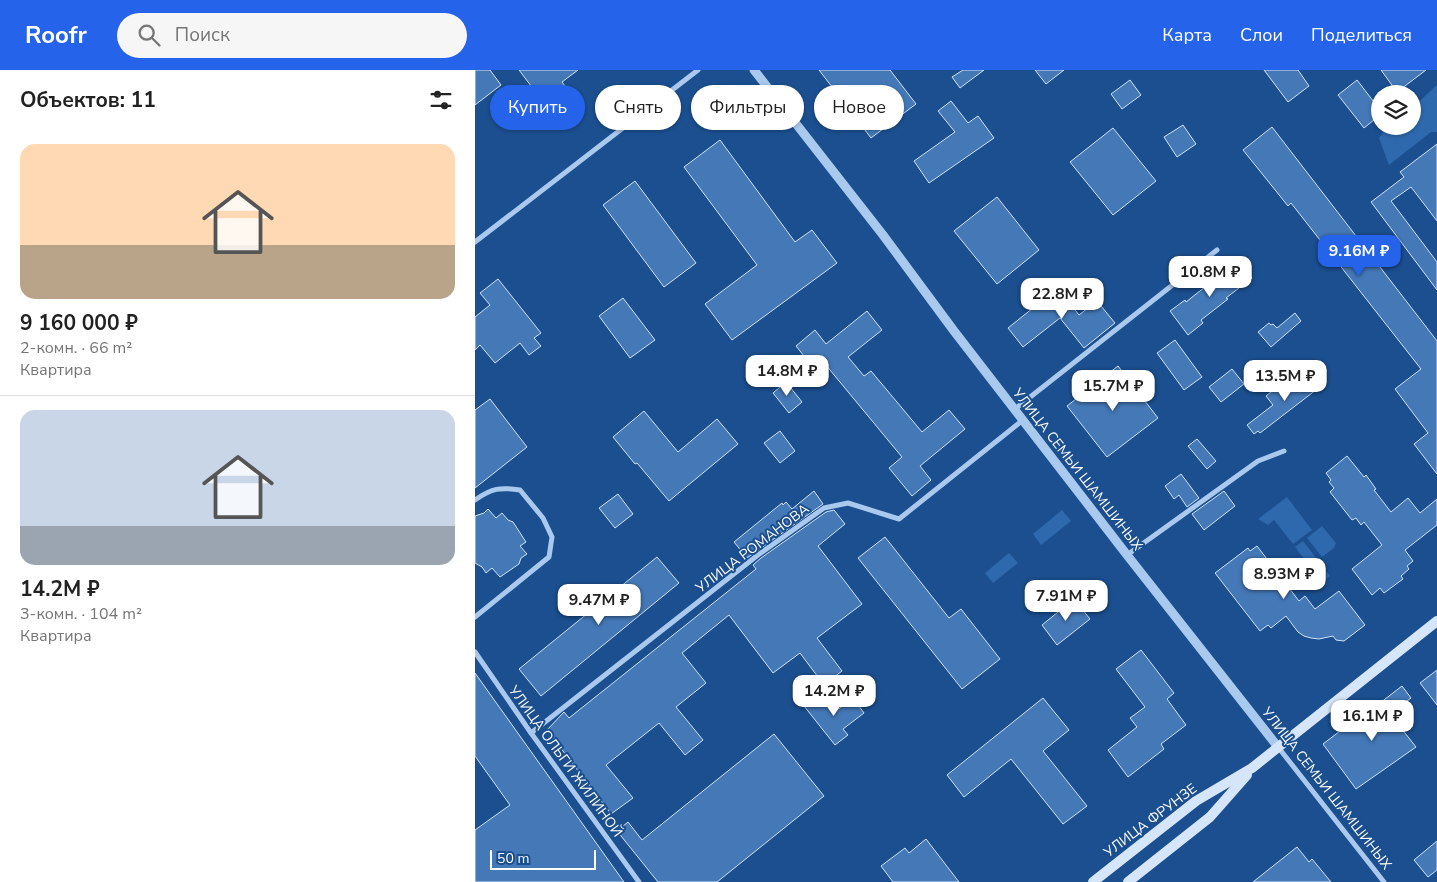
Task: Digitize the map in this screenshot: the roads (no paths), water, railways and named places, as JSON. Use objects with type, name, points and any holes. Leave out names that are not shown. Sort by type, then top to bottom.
[{"type":"main road","name":"УЛИЦА ФРУНЗЕ","points":[[1093,882],[1196,801],[1252,768],[1437,621]]},
{"type":"main road","name":"УЛИЦА ФРУНЗЕ","points":[[1128,882],[1211,817],[1252,768]]},
{"type":"street","points":[[475,242],[698,70]]},
{"type":"street","name":"УЛИЦА СЕМЬИ ШАМШИНЫХ","points":[[754,70],[883,235],[1127,555],[1384,882]]},
{"type":"street","points":[[1015,409],[1217,250]]},
{"type":"street","name":"УЛИЦА РОМАНОВА","points":[[531,733],[758,555],[824,508],[848,503],[899,519],[1023,420]]},
{"type":"street","points":[[1127,555],[1258,460],[1284,452]]},
{"type":"street","points":[[475,500],[500,487],[520,490],[543,518],[552,537],[549,556],[475,617]]},
{"type":"street","name":"УЛИЦА ОЛЬГИ ЖИЛИНОЙ","points":[[475,652],[639,882]]}]
